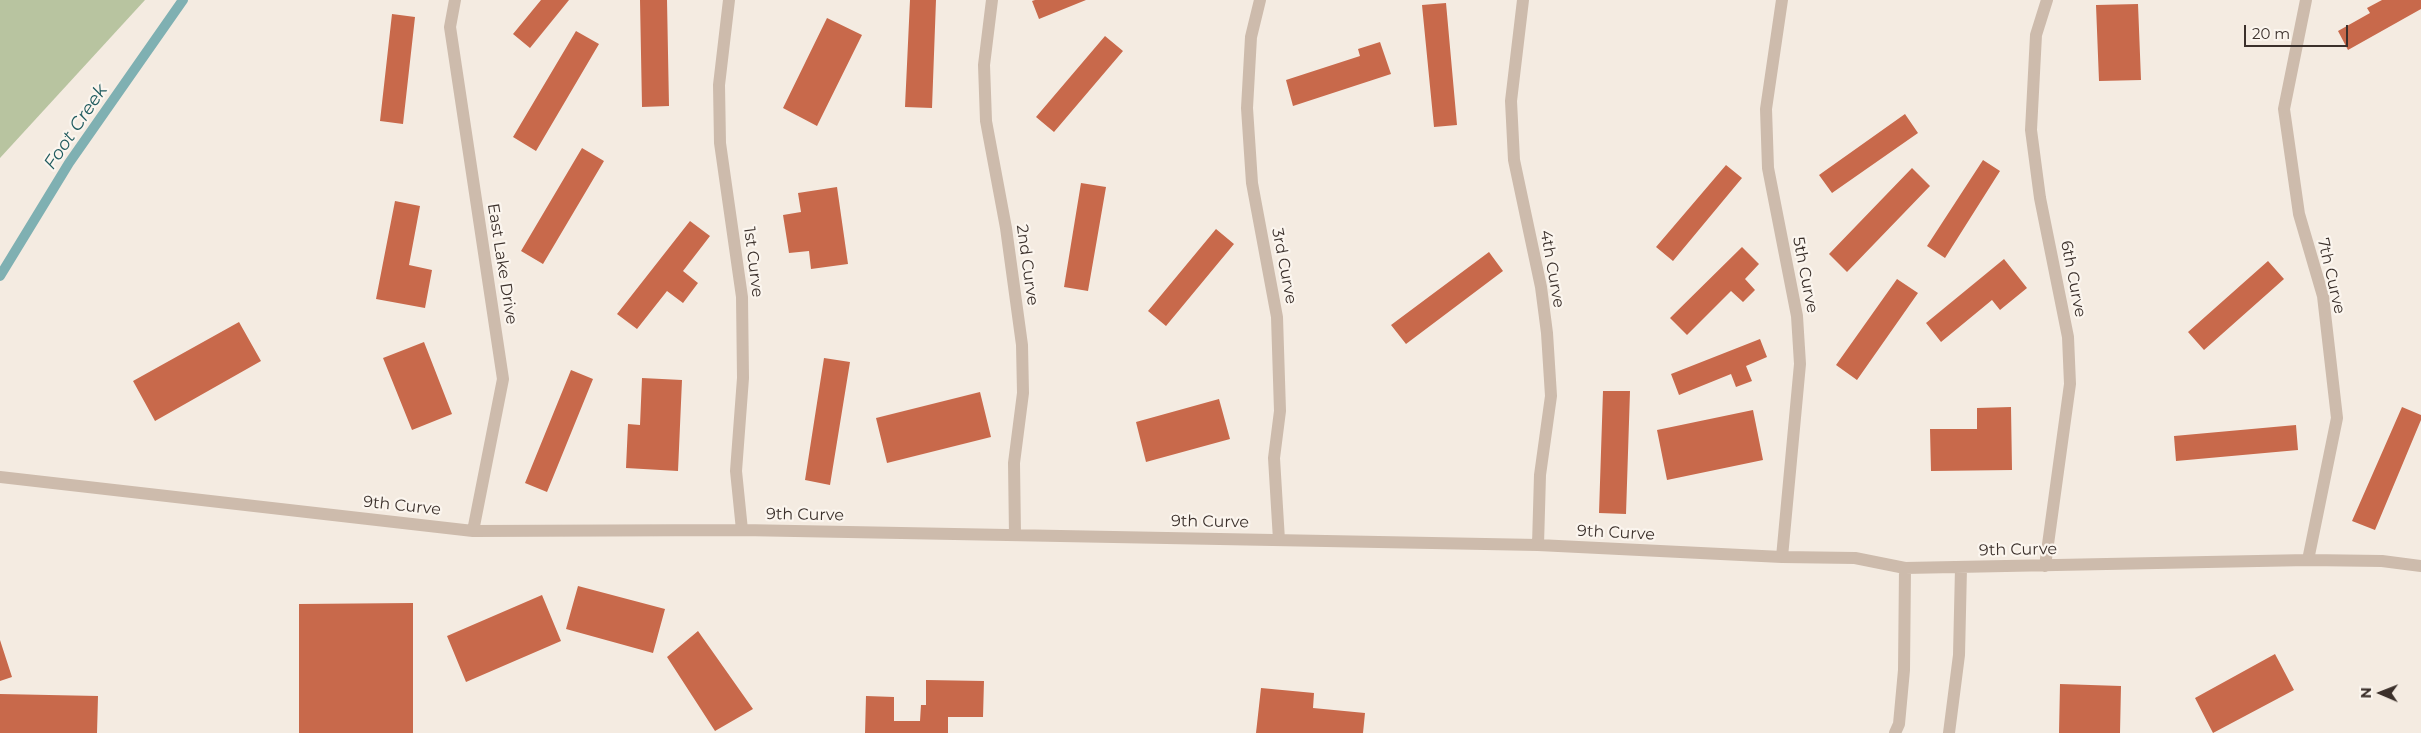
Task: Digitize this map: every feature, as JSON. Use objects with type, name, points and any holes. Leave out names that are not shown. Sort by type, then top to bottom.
[{"type":"street","name":"East Lake Drive","points":[[456,0],[450,27],[503,379],[473,531]]},
{"type":"street","name":"1st Curve","points":[[729,0],[719,85],[720,143],[742,297],[743,378],[736,471],[742,530]]},
{"type":"street","name":"2nd Curve","points":[[992,0],[984,66],[986,121],[1006,228],[1022,345],[1023,392],[1014,463],[1015,535]]},
{"type":"street","name":"3rd Curve","points":[[1260,0],[1251,37],[1247,108],[1252,183],[1277,317],[1280,411],[1274,458],[1279,540]]},
{"type":"street","name":"4th Curve","points":[[1523,0],[1511,101],[1514,160],[1541,287],[1551,396],[1540,475],[1538,545]]},
{"type":"street","name":"5th Curve","points":[[1782,0],[1766,109],[1768,168],[1797,316],[1800,364],[1782,557]]},
{"type":"street","name":"6th Curve","points":[[2045,566],[2070,384],[2068,337],[2040,198],[2031,130],[2036,35],[2047,0]]},
{"type":"street","name":"7th Curve","points":[[2306,0],[2284,109],[2299,214],[2323,296],[2337,418],[2308,560]]},
{"type":"street","name":"9th Curve","points":[[0,477],[473,531],[742,530],[1538,545],[1782,557],[1855,558],[1905,568],[2308,560],[2382,561],[2421,566]]},
{"type":"street","points":[[1895,733],[1899,724],[1904,670],[1905,568]]},
{"type":"street","points":[[1948,733],[1960,655],[1961,568]]},
{"type":"green space","points":[[0,0],[145,0],[0,158]]},
{"type":"building","points":[[541,0],[569,0],[530,48],[513,34]]},
{"type":"building","points":[[640,0],[667,0],[669,106],[642,107]]},
{"type":"building","points":[[910,0],[936,0],[932,108],[905,107]]},
{"type":"building","points":[[1086,0],[1039,19],[1032,1]]},
{"type":"building","points":[[2382,0],[2421,0],[2421,9],[2348,50],[2338,31],[2370,13],[2367,8]]},
{"type":"building","points":[[1446,3],[1457,125],[1434,127],[1422,5]]},
{"type":"building","points":[[2138,4],[2141,80],[2099,81],[2096,5]]},
{"type":"building","points":[[392,14],[415,17],[403,124],[380,121]]},
{"type":"building","points":[[827,18],[862,35],[817,126],[783,108]]},
{"type":"building","points":[[576,31],[599,44],[536,151],[513,137]]},
{"type":"building","points":[[1105,36],[1123,51],[1054,132],[1036,117]]},
{"type":"building","points":[[1380,42],[1391,74],[1293,106],[1286,80],[1360,56],[1358,49]]},
{"type":"building","points":[[1905,114],[1918,133],[1832,193],[1819,175]]},
{"type":"building","points":[[582,148],[604,161],[543,264],[521,251]]},
{"type":"building","points":[[1983,160],[2000,171],[1945,258],[1927,246]]},
{"type":"building","points":[[1726,165],[1742,178],[1673,261],[1656,247]]},
{"type":"building","points":[[1912,168],[1930,186],[1847,272],[1829,254]]},
{"type":"building","points":[[1081,183],[1106,187],[1088,291],[1064,287]]},
{"type":"building","points":[[837,187],[848,264],[811,269],[809,251],[789,253],[783,215],[801,212],[798,193]]},
{"type":"building","points":[[395,201],[420,206],[409,265],[432,270],[425,308],[376,299]]},
{"type":"building","points":[[690,221],[710,236],[683,271],[698,283],[683,303],[667,291],[637,329],[617,314]]},
{"type":"building","points":[[1216,229],[1234,244],[1166,326],[1148,311]]},
{"type":"building","points":[[1742,247],[1759,264],[1745,279],[1755,290],[1743,302],[1731,291],[1687,335],[1670,318]]},
{"type":"building","points":[[1489,252],[1503,271],[1406,344],[1391,325]]},
{"type":"building","points":[[2004,259],[2027,288],[2000,310],[1992,300],[1941,342],[1926,323]]},
{"type":"building","points":[[2268,261],[2284,279],[2204,350],[2188,332]]},
{"type":"building","points":[[1897,279],[1918,293],[1857,380],[1836,365]]},
{"type":"building","points":[[239,322],[261,361],[155,421],[133,381]]},
{"type":"building","points":[[1760,339],[1767,357],[1746,366],[1752,381],[1736,387],[1731,374],[1679,395],[1671,374]]},
{"type":"building","points":[[424,342],[452,414],[412,430],[383,358]]},
{"type":"building","points":[[824,358],[850,362],[830,485],[805,480]]},
{"type":"building","points":[[571,370],[593,379],[547,492],[525,483]]},
{"type":"building","points":[[642,378],[682,380],[678,471],[626,468],[628,424],[640,425]]},
{"type":"building","points":[[1603,391],[1630,391],[1626,514],[1599,513]]},
{"type":"building","points":[[980,392],[991,437],[887,463],[876,418]]},
{"type":"building","points":[[1219,399],[1230,439],[1146,462],[1136,422]]},
{"type":"building","points":[[2011,407],[2012,470],[1931,471],[1930,429],[1977,429],[1977,408]]},
{"type":"building","points":[[2402,407],[2421,415],[2421,420],[2375,530],[2352,521]]},
{"type":"building","points":[[1753,410],[1763,460],[1667,480],[1657,430]]},
{"type":"building","points":[[2296,425],[2298,450],[2176,461],[2174,436]]},
{"type":"building","points":[[578,586],[665,609],[653,653],[566,629]]},
{"type":"building","points":[[542,595],[561,641],[466,682],[447,636]]},
{"type":"building","points":[[413,603],[413,733],[299,733],[299,604]]},
{"type":"building","points":[[698,631],[753,709],[715,731],[667,657]]},
{"type":"building","points":[[0,640],[12,677],[0,681]]},
{"type":"building","points":[[2275,654],[2294,690],[2213,733],[2195,698]]},
{"type":"building","points":[[926,680],[984,681],[983,717],[948,717],[948,733],[865,733],[866,696],[894,697],[894,721],[920,721],[921,705],[926,705]]},
{"type":"building","points":[[2060,684],[2121,686],[2120,733],[2059,733]]},
{"type":"building","points":[[1261,688],[1314,693],[1313,708],[1365,713],[1363,733],[1256,733]]},
{"type":"building","points":[[0,694],[98,696],[97,733],[0,733]]},
{"type":"waterway","name":"Foot Creek","points":[[0,276],[69,163],[183,0]]}]
